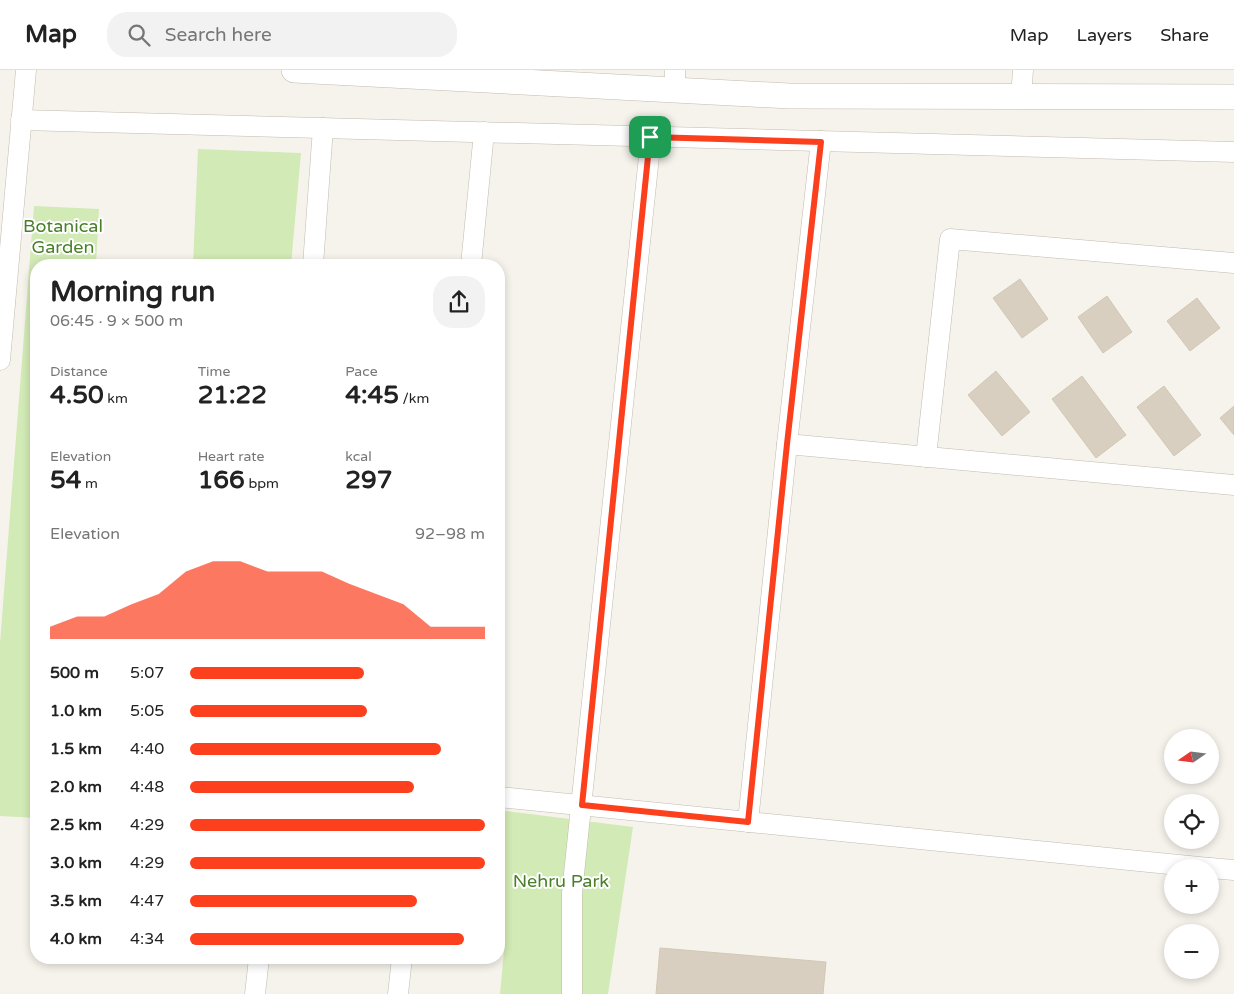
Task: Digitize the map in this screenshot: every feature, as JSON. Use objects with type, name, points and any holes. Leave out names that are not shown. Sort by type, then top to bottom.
[{"type":"street","points":[[0,360],[26,70]]},
{"type":"street","points":[[294,70],[675,80],[789,96],[1234,97]]},
{"type":"street","points":[[1021,98],[1023,70]]},
{"type":"street","points":[[22,120],[1234,152]]},
{"type":"street","points":[[313,259],[323,128]]},
{"type":"street","points":[[472,259],[484,132]]},
{"type":"street","points":[[572,994],[572,893],[650,137]]},
{"type":"street","points":[[748,822],[787,444],[821,142]]},
{"type":"street","points":[[926,457],[950,239],[1234,263]]},
{"type":"street","points":[[787,444],[1234,485]]},
{"type":"street","points":[[505,798],[1164,863]]},
{"type":"street","points":[[1219,869],[1234,870]]},
{"type":"street","points":[[255,994],[258,964]]},
{"type":"street","points":[[398,994],[401,964]]},
{"type":"green space","points":[[198,149],[301,153],[292,259],[193,259]]},
{"type":"green space","name":"Botanical Garden","points":[[34,206],[99,209],[96,259],[30,259],[30,818],[0,816],[0,643]]},
{"type":"green space","name":"Nehru Park","points":[[505,811],[633,827],[608,994],[500,994],[503,964],[505,964]]},
{"type":"building","points":[[1020,279],[1048,319],[1022,338],[993,298]]},
{"type":"building","points":[[1107,296],[1132,332],[1103,353],[1078,317]]},
{"type":"building","points":[[1197,298],[1220,328],[1190,351],[1167,321]]},
{"type":"building","points":[[996,371],[1030,412],[1002,436],[968,395]]},
{"type":"building","points":[[1082,376],[1126,435],[1096,458],[1052,399]]},
{"type":"building","points":[[1164,386],[1201,435],[1174,456],[1137,407]]},
{"type":"building","points":[[1234,406],[1234,435],[1220,418]]},
{"type":"building","points":[[660,948],[826,962],[823,994],[656,994]]},
{"type":"route","points":[[650,137],[821,142],[787,444],[748,822],[582,805],[650,137]]}]
